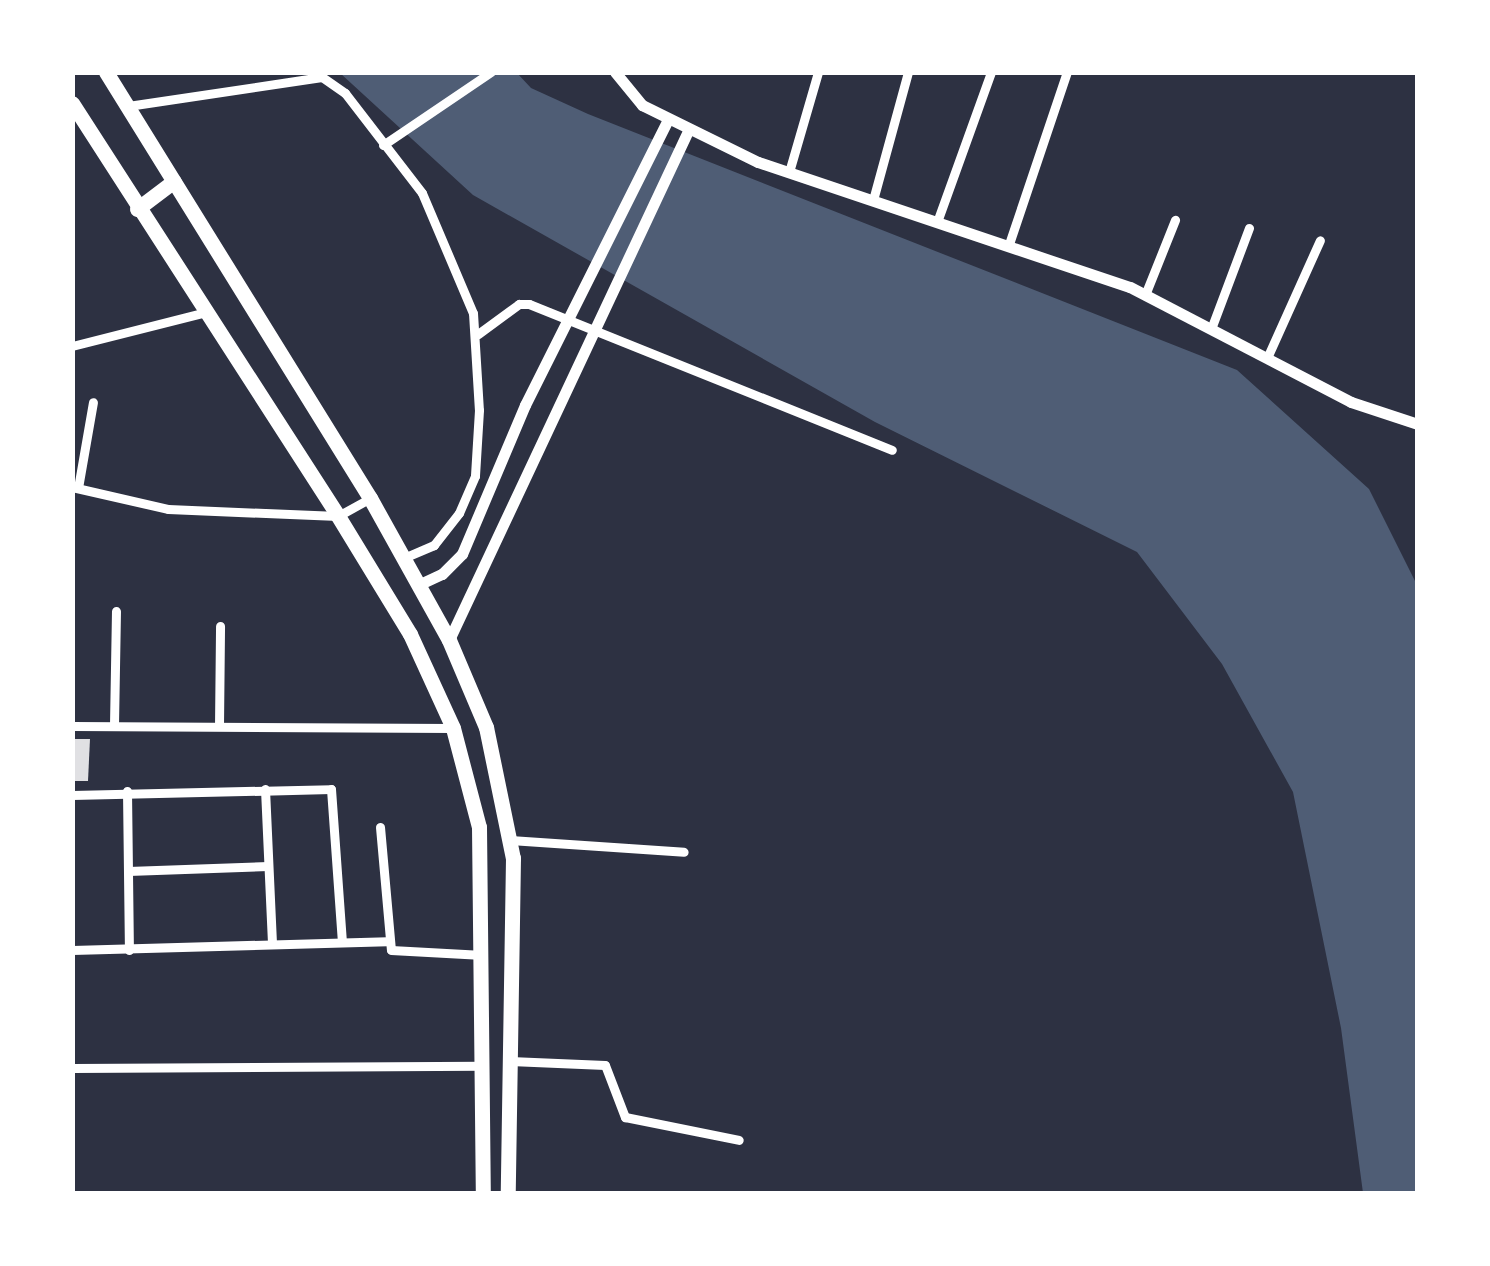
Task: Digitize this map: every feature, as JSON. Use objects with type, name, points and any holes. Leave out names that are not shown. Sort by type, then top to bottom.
[{"type":"main road","points":[[106,72],[370,498],[448,640],[486,727],[510,840],[508,1194]]},
{"type":"main road","points":[[72,103],[410,634],[452,728],[480,827],[484,955],[482,1194]]},
{"type":"main road","points":[[137,209],[174,180]]},
{"type":"street","points":[[383,145],[491,72]]},
{"type":"street","points":[[615,72],[642,106],[688,131],[788,172],[1010,244],[1145,295],[1351,402],[1418,424]]},
{"type":"street","points":[[788,172],[818,72]]},
{"type":"street","points":[[873,200],[908,72]]},
{"type":"street","points":[[937,222],[990,72]]},
{"type":"street","points":[[1010,244],[1067,72]]},
{"type":"street","points":[[128,106],[308,75],[345,94],[437,220],[478,334],[475,476],[459,513],[434,545],[403,558]]},
{"type":"street","points":[[418,585],[442,574],[462,554],[525,405],[668,120]]},
{"type":"street","points":[[448,640],[688,131]]},
{"type":"street","points":[[1145,295],[1175,220]]},
{"type":"street","points":[[1211,329],[1249,228]]},
{"type":"street","points":[[1266,358],[1320,240]]},
{"type":"street","points":[[478,334],[520,304],[529,304],[892,450]]},
{"type":"street","points":[[72,346],[206,312]]},
{"type":"street","points":[[94,402],[75,488],[168,509],[338,516],[370,498]]},
{"type":"street","points":[[114,725],[116,611]]},
{"type":"street","points":[[218,726],[220,626]]},
{"type":"street","points":[[72,726],[452,728]]},
{"type":"street","points":[[72,796],[326,786],[336,795],[342,941]]},
{"type":"street","points":[[266,789],[272,944]]},
{"type":"street","points":[[128,792],[129,950]]},
{"type":"street","points":[[380,827],[386,941],[396,954],[484,955]]},
{"type":"street","points":[[510,840],[684,852]]},
{"type":"street","points":[[128,870],[268,866]]},
{"type":"street","points":[[72,950],[386,941]]},
{"type":"street","points":[[510,1060],[605,1065],[625,1117],[739,1140]]},
{"type":"street","points":[[72,1068],[482,1066]]},
{"type":"water","points":[[340,73],[517,73],[531,88],[588,114],[1237,370],[1369,489],[1417,585],[1417,1193],[1363,1193],[1341,1028],[1293,792],[1222,664],[1137,552],[875,422],[473,195]]},
{"type":"building","points":[[72,739],[90,739],[88,781],[72,781]]}]
